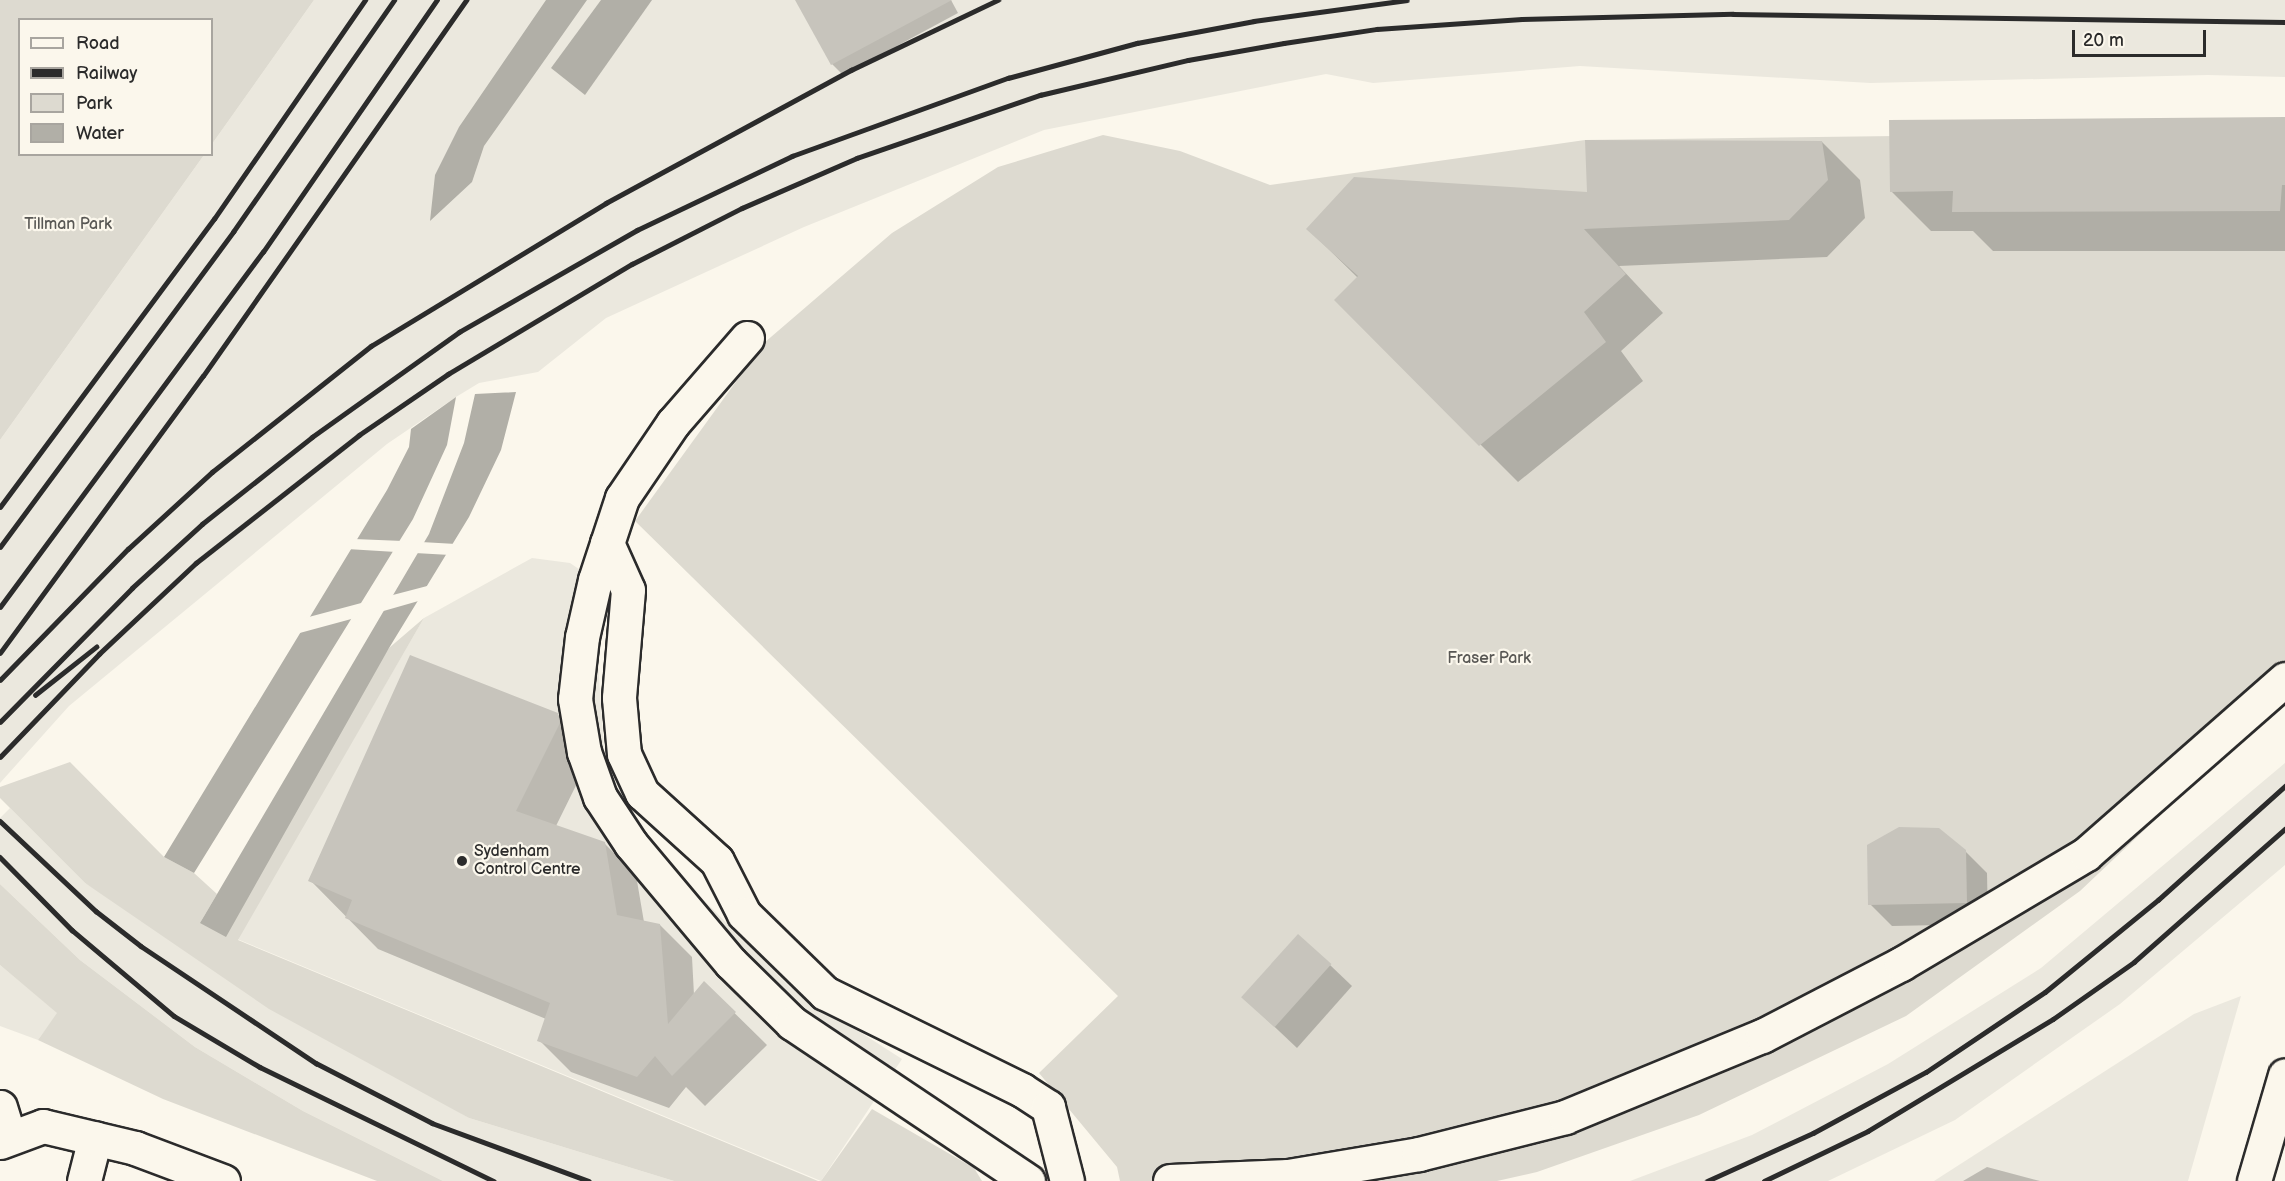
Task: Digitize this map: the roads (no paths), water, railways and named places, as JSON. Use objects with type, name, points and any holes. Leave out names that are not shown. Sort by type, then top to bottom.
[{"type":"main road","points":[[747,338],[673,423],[622,498],[607,543],[582,637],[575,699],[584,752],[600,797],[631,844],[731,963],[792,1023],[1028,1181]]},
{"type":"main road","points":[[607,543],[628,590],[619,698],[624,754],[642,793],[717,861],[744,914],[825,993],[1022,1090],[1048,1107],[1067,1181]]},
{"type":"main road","points":[[1170,1181],[1288,1176],[1425,1153],[1565,1117],[1762,1036],[1900,964],[2086,854],[2285,679]]},
{"type":"main road","points":[[2254,1181],[2285,1075]]},
{"type":"main road","points":[[3,1128],[43,1126],[95,1138],[135,1148],[223,1181]]},
{"type":"main road","points":[[84,1181],[95,1138]]},
{"type":"water","points":[[546,0],[587,0],[484,146],[472,182],[430,221],[435,175],[459,127]]},
{"type":"water","points":[[601,0],[652,0],[585,95],[551,68]]},
{"type":"water","points":[[516,392],[501,450],[469,517],[389,648],[226,937],[200,923],[429,534],[464,443],[475,394]]},
{"type":"water","points":[[456,397],[447,445],[413,519],[194,873],[164,857],[387,490],[409,447],[411,429]]},
{"type":"railway","points":[[0,507],[214,219],[365,0]]},
{"type":"railway","points":[[0,547],[233,232],[394,0]]},
{"type":"railway","points":[[0,607],[263,252],[437,0]]},
{"type":"railway","points":[[0,653],[203,376],[466,0]]},
{"type":"railway","points":[[0,680],[128,549],[212,472],[371,346],[606,203],[851,70],[998,0]]},
{"type":"railway","points":[[0,722],[132,588],[202,524],[312,437],[459,332],[637,230],[792,156],[1008,78],[1137,43],[1254,21],[1407,0]]},
{"type":"railway","points":[[0,757],[99,654],[196,563],[359,435],[448,374],[632,264],[742,208],[857,158],[1040,95],[1188,60],[1284,43],[1377,29],[1522,19],[1733,14],[2285,22]]},
{"type":"railway","points":[[35,695],[96,647]]},
{"type":"railway","points":[[1707,1181],[1813,1133],[1926,1072],[2045,992],[2158,900],[2285,786]]},
{"type":"railway","points":[[0,821],[96,911],[141,946],[316,1063],[432,1123],[589,1181]]},
{"type":"railway","points":[[1764,1181],[1868,1131],[2053,1019],[2134,962],[2285,829]]},
{"type":"railway","points":[[0,857],[72,930],[174,1016],[260,1067],[494,1181]]},
{"type":"place","name":"Sydenham Control Centre","points":[[462,861]]},
{"type":"park label","name":"Tillman Park","points":[[68,225]]},
{"type":"park label","name":"Fraser Park","points":[[1489,659]]}]
